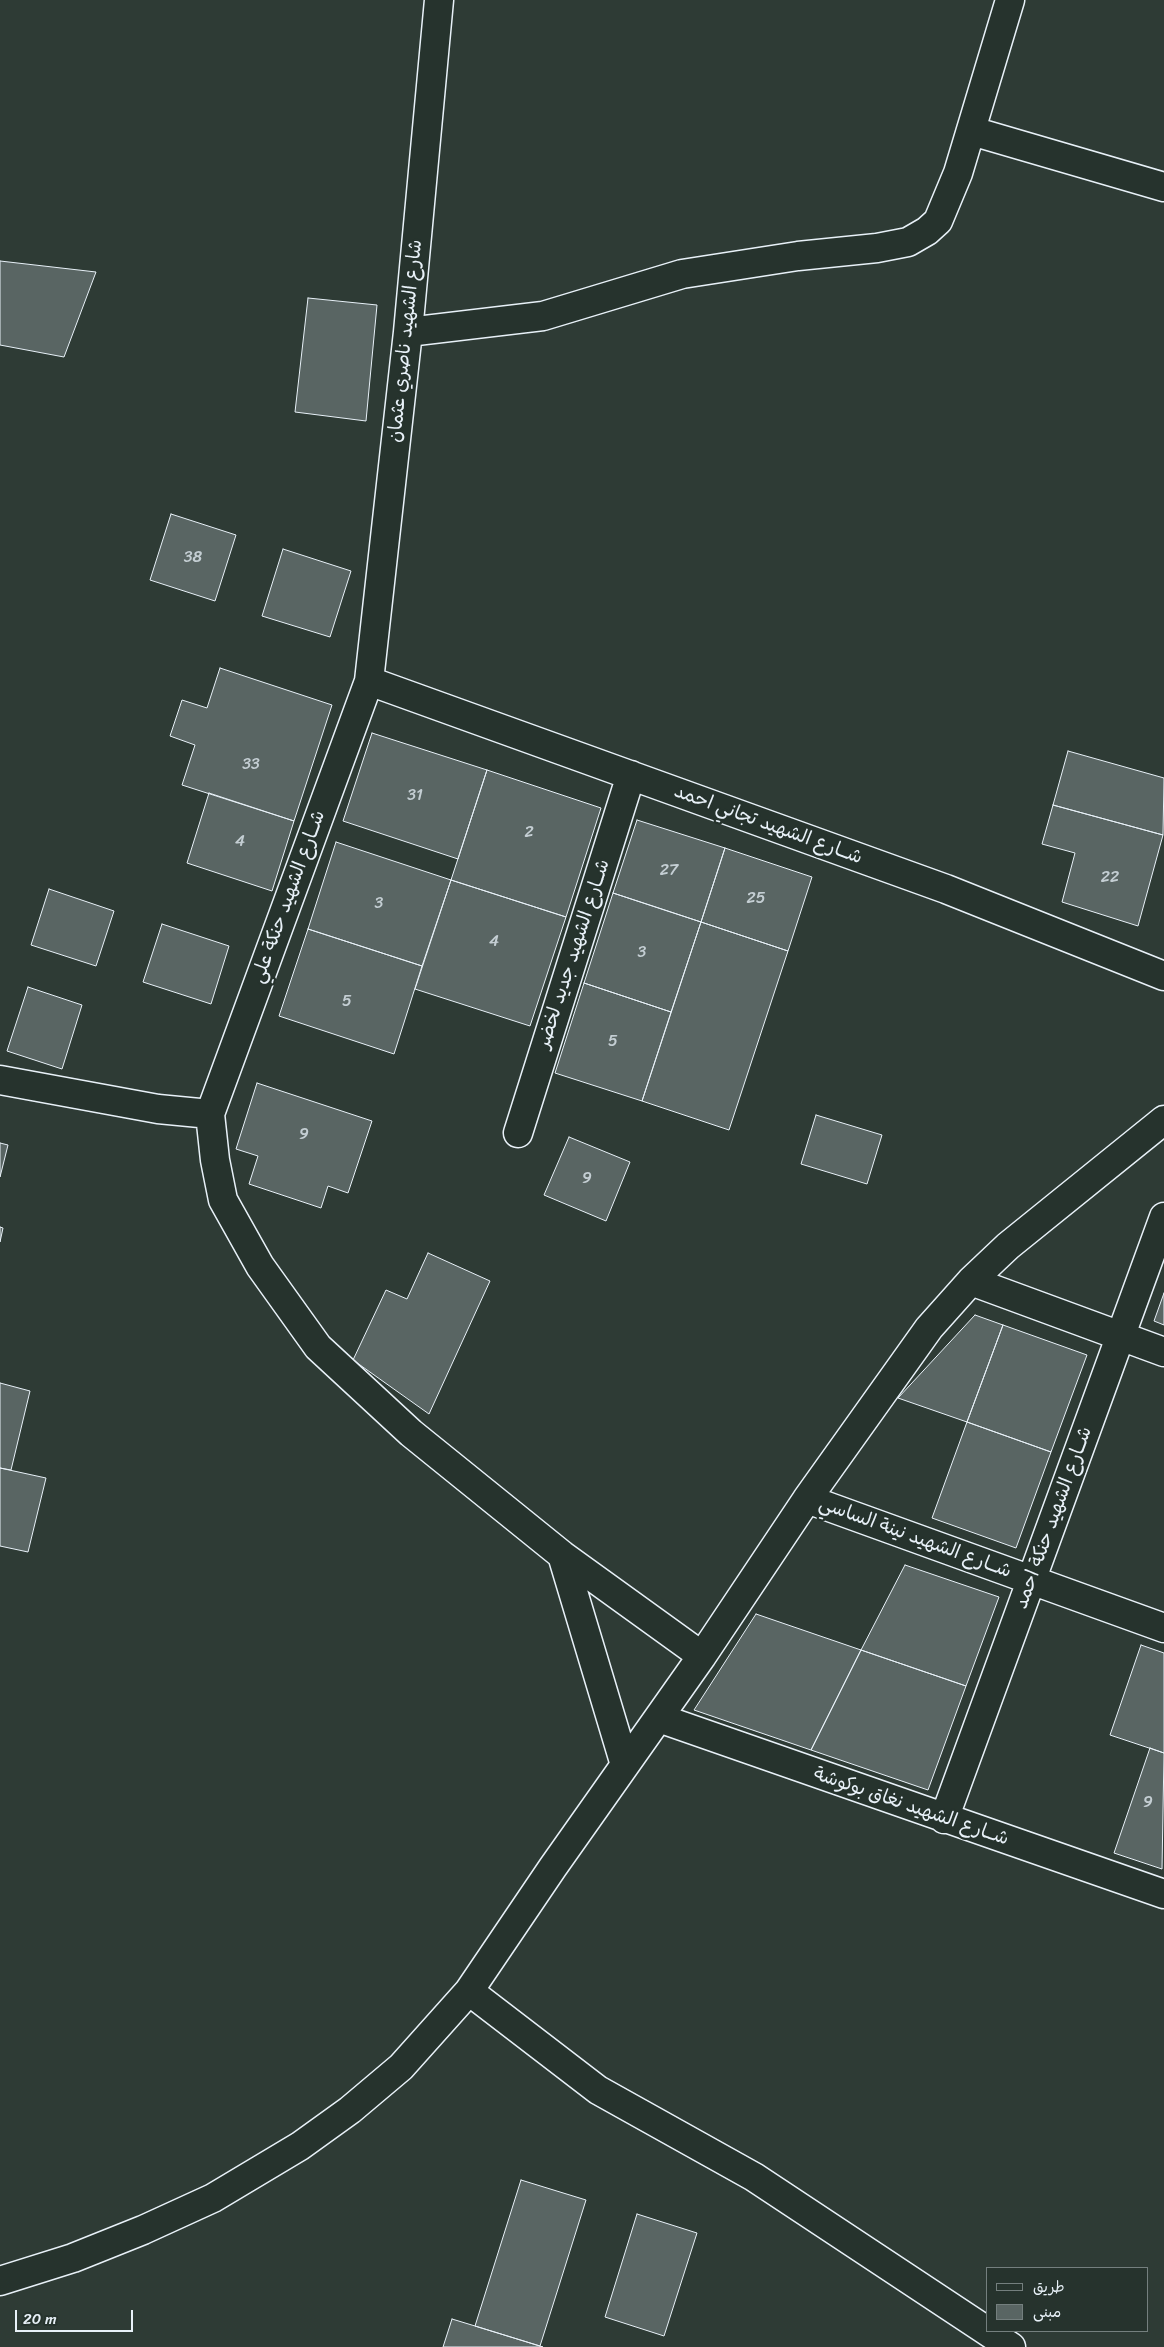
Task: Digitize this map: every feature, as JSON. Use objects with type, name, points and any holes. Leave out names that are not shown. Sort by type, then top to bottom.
[{"type":"street","name":"شارع الشهيد ناصري عثمان","points":[[369,681],[408,332],[438,0]]},
{"type":"street","points":[[408,332],[543,316],[682,274],[798,256],[877,248],[908,242],[927,231],[938,220],[958,173],[1010,0]]},
{"type":"street","points":[[972,131],[1164,187]]},
{"type":"street","name":"شــارع الشهيد تجاني احمد","points":[[369,681],[946,889],[1164,976]]},
{"type":"street","name":"شــارع الشهيد حنكة علي","points":[[210,1114],[369,681]]},
{"type":"street","name":"شــارع الشهيد جديد لخضر","points":[[518,1133],[631,775]]},
{"type":"street","points":[[0,1080],[158,1109],[210,1114],[215,1160],[223,1200],[260,1266],[318,1347],[412,1433],[562,1555],[702,1656]]},
{"type":"street","points":[[0,2281],[72,2258],[143,2230],[213,2198],[264,2169],[350,2110],[401,2067],[468,1991],[702,1656],[910,1353],[944,1310],[1008,1246],[1164,1120]]},
{"type":"street","name":"شــارع الشهيد حنكة احمد","points":[[944,1819],[1164,1217]]},
{"type":"street","points":[[972,1281],[1164,1352]]},
{"type":"street","name":"شــارع الشهيد نينة الساسي","points":[[808,1499],[1164,1628]]},
{"type":"street","points":[[562,1555],[625,1765]]},
{"type":"street","name":"شــارع الشهيد نغاق بوكوشة","points":[[659,1718],[944,1819],[1164,1894]]},
{"type":"street","points":[[468,1991],[598,2090],[754,2177],[986,2330]]},
{"type":"street","points":[[988,2332],[1011,2347]]},
{"type":"building","points":[[0,261],[96,272],[64,357],[0,345]]},
{"type":"building","points":[[308,298],[377,305],[366,421],[295,412]]},
{"type":"building","points":[[171,514],[236,535],[215,601],[150,580]]},
{"type":"building","points":[[283,549],[351,571],[330,637],[262,616]]},
{"type":"building","points":[[220,668],[332,705],[294,821],[182,785],[195,745],[170,736],[182,700],[207,708]]},
{"type":"building","points":[[372,733],[487,770],[458,859],[343,821]]},
{"type":"building","points":[[1068,751],[1164,778],[1163,835],[1053,805]]},
{"type":"building","points":[[487,770],[601,808],[566,917],[451,880]]},
{"type":"building","points":[[209,793],[294,821],[272,891],[187,863]]},
{"type":"building","points":[[1053,805],[1163,835],[1138,926],[1062,902],[1075,853],[1042,844]]},
{"type":"building","points":[[637,820],[725,848],[701,922],[613,893]]},
{"type":"building","points":[[336,842],[451,880],[422,966],[308,929]]},
{"type":"building","points":[[725,848],[812,877],[788,951],[701,922]]},
{"type":"building","points":[[451,880],[566,917],[530,1026],[415,989]]},
{"type":"building","points":[[49,889],[114,911],[96,966],[31,945]]},
{"type":"building","points":[[613,893],[701,922],[671,1012],[584,983]]},
{"type":"building","points":[[701,922],[788,951],[729,1130],[642,1101]]},
{"type":"building","points":[[162,924],[229,946],[211,1004],[143,982]]},
{"type":"building","points":[[308,929],[422,966],[394,1054],[279,1016]]},
{"type":"building","points":[[584,983],[671,1012],[642,1101],[555,1073]]},
{"type":"building","points":[[28,987],[82,1005],[62,1069],[7,1051]]},
{"type":"building","points":[[257,1083],[372,1121],[348,1193],[328,1186],[321,1208],[249,1184],[258,1156],[236,1149]]},
{"type":"building","points":[[816,1115],[882,1135],[867,1184],[801,1164]]},
{"type":"building","points":[[569,1137],[630,1162],[606,1221],[544,1195]]},
{"type":"building","points":[[0,1143],[8,1145],[0,1177]]},
{"type":"building","points":[[0,1227],[3,1228],[0,1242]]},
{"type":"building","points":[[428,1253],[490,1281],[429,1414],[353,1360],[386,1290],[407,1299]]},
{"type":"building","points":[[1164,1293],[1164,1325],[1154,1321]]},
{"type":"building","points":[[975,1315],[1003,1325],[967,1422],[898,1398]]},
{"type":"building","points":[[1003,1325],[1087,1355],[1051,1452],[967,1422]]},
{"type":"building","points":[[0,1383],[30,1391],[11,1470],[0,1468]]},
{"type":"building","points":[[967,1422],[1051,1452],[1016,1548],[932,1518]]},
{"type":"building","points":[[0,1468],[46,1478],[28,1552],[0,1546]]},
{"type":"building","points":[[905,1565],[999,1597],[966,1686],[861,1650]]},
{"type":"building","points":[[756,1614],[861,1650],[811,1750],[694,1710]]},
{"type":"building","points":[[1141,1645],[1164,1653],[1164,1753],[1110,1735]]},
{"type":"building","points":[[861,1650],[966,1686],[928,1790],[811,1750]]},
{"type":"building","points":[[1150,1748],[1164,1753],[1162,1869],[1114,1853]]},
{"type":"building","points":[[521,2180],[586,2200],[540,2346],[475,2326]]},
{"type":"building","points":[[637,2214],[697,2233],[664,2336],[605,2317]]},
{"type":"building","points":[[452,2319],[475,2326],[543,2347],[443,2347]]}]
